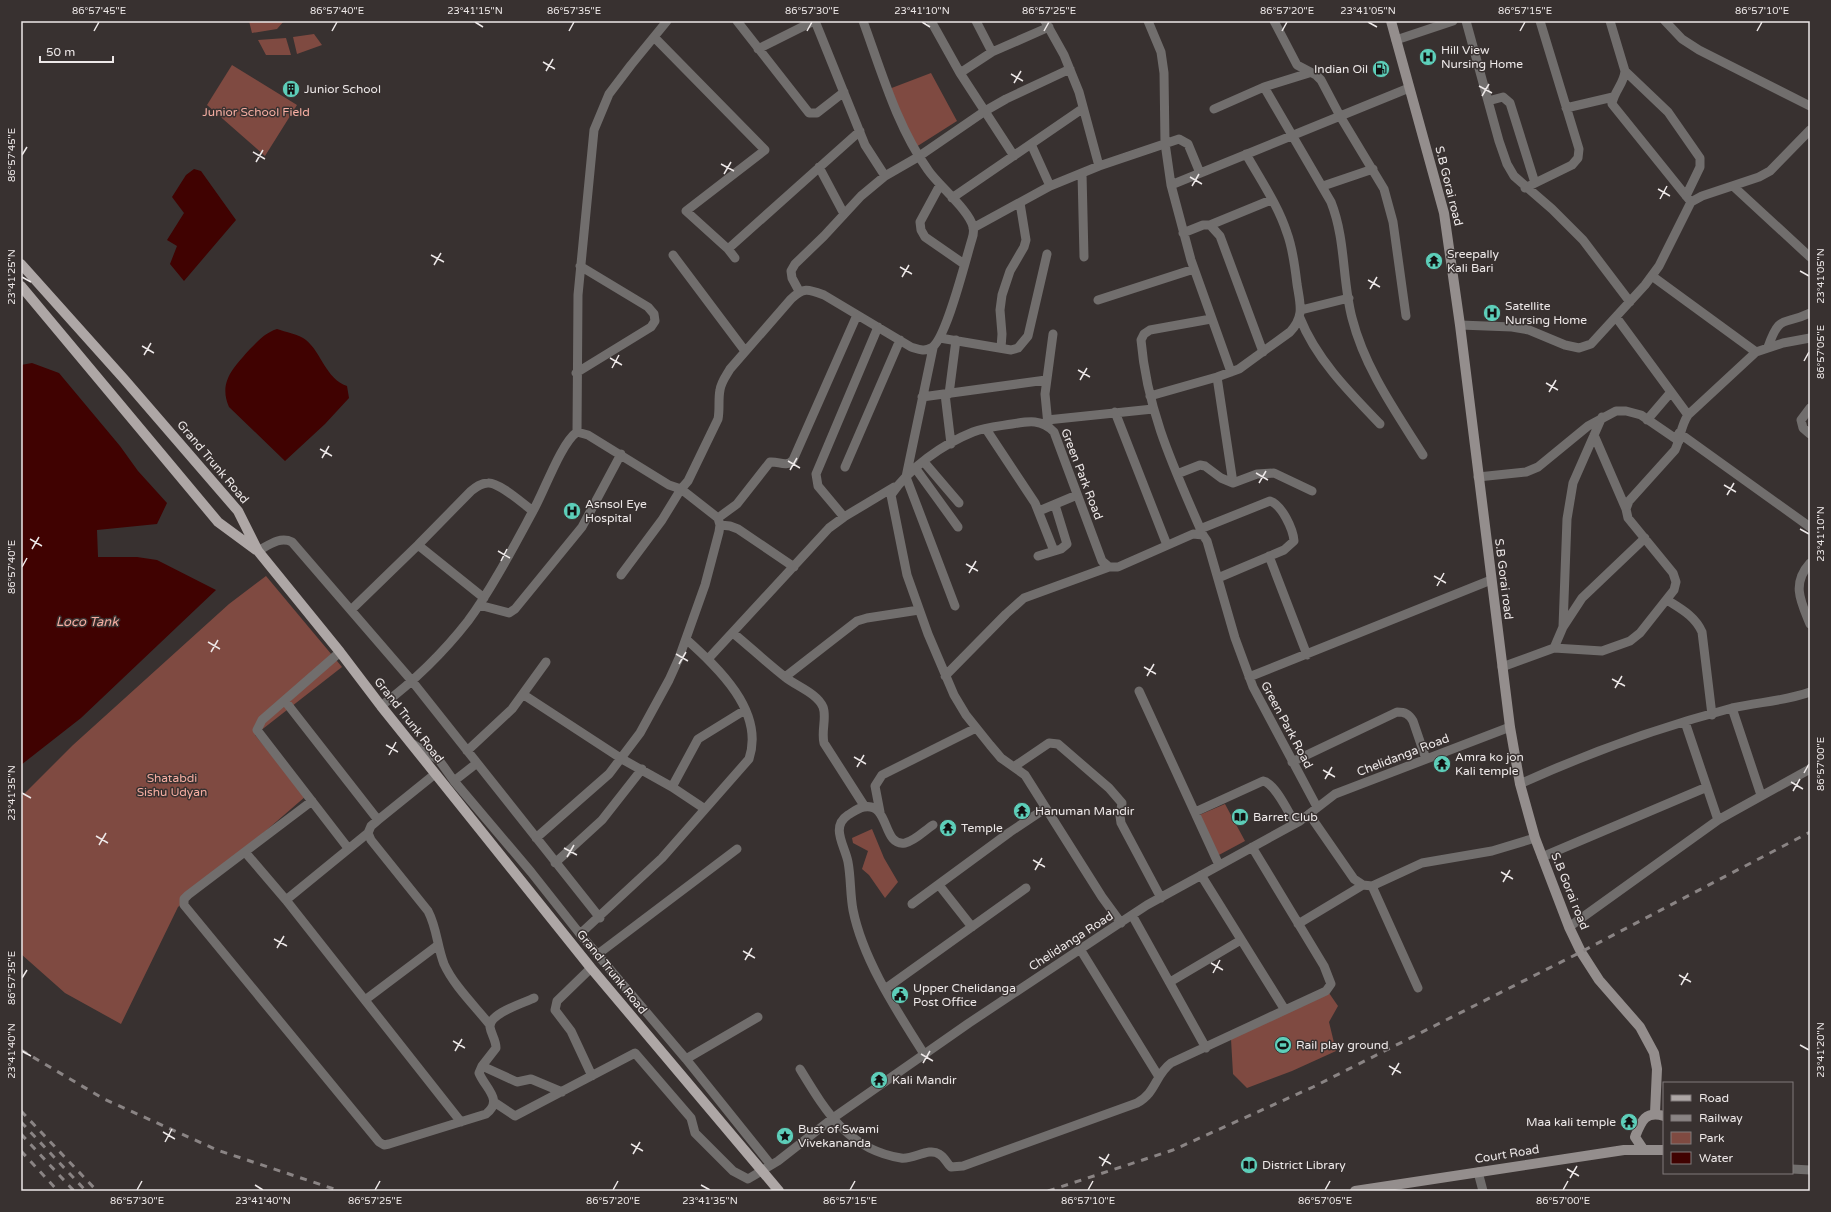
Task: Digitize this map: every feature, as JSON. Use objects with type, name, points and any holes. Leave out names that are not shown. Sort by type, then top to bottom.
[{"type":"main road","name":"Grand Trunk Road","points":[[21,264],[124,379],[238,511],[258,551],[340,652],[408,741],[591,968],[779,1191]]},
{"type":"main road","points":[[21,286],[218,522],[258,551]]},
{"type":"street","points":[[381,706],[412,681],[448,643],[481,601],[533,511],[567,442],[577,432],[576,373],[580,266],[593,142],[599,115],[610,94],[621,78],[668,21]]},
{"type":"street","points":[[737,21],[809,113],[817,113],[844,92]]},
{"type":"street","points":[[758,49],[814,21],[870,155],[885,176]]},
{"type":"street","points":[[863,21],[890,94],[918,157],[970,219],[973,228],[972,239],[950,314],[940,338],[933,348],[906,477],[956,606]]},
{"type":"street","points":[[931,21],[960,73],[1014,156]]},
{"type":"street","points":[[976,21],[992,52]]},
{"type":"street","points":[[1148,21],[1156,38],[1162,59],[1165,97],[1165,143],[1171,185],[1194,269],[1231,372]]},
{"type":"street","points":[[1274,21],[1292,59],[1297,65],[1309,73],[1316,75],[1321,80],[1340,116],[1384,189],[1389,206],[1406,316]]},
{"type":"street","name":"S.B Gorai road","points":[[1390,21],[1444,213],[1460,325],[1502,667],[1510,727],[1520,784],[1535,838],[1569,927],[1581,952],[1599,980],[1631,1015],[1648,1040],[1654,1053],[1657,1070],[1660,1115],[1647,1116],[1640,1124],[1635,1137],[1643,1149]]},
{"type":"street","points":[[1396,40],[1453,21]]},
{"type":"street","points":[[1466,21],[1507,164],[1514,176],[1525,188],[1552,209],[1582,240],[1630,302]]},
{"type":"street","points":[[1525,188],[1572,165],[1578,158],[1579,149],[1540,21]]},
{"type":"street","points":[[1610,21],[1625,71],[1624,80],[1613,97],[1612,104],[1689,199]]},
{"type":"street","points":[[1665,21],[1682,39],[1699,50],[1810,106]]},
{"type":"street","points":[[960,73],[992,52],[1047,24],[1070,69],[1079,92],[1082,109],[1099,166]]},
{"type":"street","points":[[654,37],[765,150],[686,211],[728,249],[735,258]]},
{"type":"street","points":[[799,291],[792,278],[791,271],[795,264],[861,196],[885,176],[918,157],[985,111],[1006,99],[1070,69]]},
{"type":"street","points":[[1460,325],[1488,325],[1529,330],[1565,345],[1579,348],[1591,344],[1646,285],[1652,276],[1689,199],[1700,167],[1700,158],[1668,112],[1625,71]]},
{"type":"street","points":[[1214,109],[1264,87],[1309,73]]},
{"type":"street","points":[[1264,87],[1331,202],[1340,227],[1349,298],[1354,324],[1372,371],[1423,455]]},
{"type":"street","points":[[1171,185],[1409,88]]},
{"type":"street","points":[[1488,101],[1503,97],[1510,103],[1535,183]]},
{"type":"street","points":[[1566,108],[1613,97]]},
{"type":"street","points":[[952,198],[1082,109]]},
{"type":"street","points":[[1689,199],[1733,186],[1770,171],[1810,130]]},
{"type":"street","points":[[728,249],[860,131]]},
{"type":"street","points":[[973,228],[1050,186],[1099,166],[1179,139],[1188,144],[1200,173]]},
{"type":"street","points":[[1031,144],[1050,186]]},
{"type":"street","points":[[1246,154],[1287,232],[1292,250],[1301,314],[1307,335],[1354,397],[1380,424]]},
{"type":"street","points":[[819,167],[844,214]]},
{"type":"street","points":[[1323,186],[1373,169]]},
{"type":"street","points":[[1082,173],[1084,257]]},
{"type":"street","points":[[940,185],[920,222],[921,230],[925,237],[964,264]]},
{"type":"street","points":[[1733,186],[1810,257]]},
{"type":"street","points":[[1183,233],[1203,225],[1210,226],[1271,200]]},
{"type":"street","points":[[1001,348],[1002,334],[1000,310],[1002,295],[1010,271],[1024,247],[1026,240],[1020,202]]},
{"type":"street","points":[[1210,226],[1220,236],[1263,352]]},
{"type":"street","points":[[940,338],[1011,350],[1018,348],[1028,336],[1047,254]]},
{"type":"street","points":[[673,255],[745,352]]},
{"type":"street","points":[[576,373],[651,327],[655,321],[654,314],[648,307],[580,266]]},
{"type":"street","points":[[1098,300],[1194,269]]},
{"type":"street","points":[[1652,276],[1756,352]]},
{"type":"street","points":[[621,575],[662,520],[681,489],[688,481],[718,419],[720,409],[720,391],[730,369],[790,299],[799,291],[809,289],[824,295],[911,347],[922,351],[933,348]]},
{"type":"street","points":[[1301,314],[1349,298]]},
{"type":"street","points":[[1768,347],[1777,325],[1784,321],[1810,313]]},
{"type":"street","points":[[1150,396],[1231,372],[1263,352],[1290,332],[1297,325],[1301,314]]},
{"type":"street","points":[[536,838],[590,792],[622,759],[640,733],[669,680],[686,639],[705,585],[719,521],[737,504],[770,462],[775,461],[786,465],[790,464],[793,460],[857,315]]},
{"type":"street","points":[[1616,317],[1688,416]]},
{"type":"street","name":"Green Park Road","points":[[1211,319],[1150,330],[1144,334],[1141,340],[1150,396],[1159,432],[1201,532],[1207,541],[1235,638],[1249,677],[1292,762],[1317,807]]},
{"type":"street","points":[[844,517],[818,486],[816,474],[878,327]]},
{"type":"street","points":[[1053,334],[1046,380],[1047,422],[1115,412],[1153,409]]},
{"type":"street","points":[[1626,509],[1629,501],[1636,492],[1671,454],[1679,437],[1682,423],[1756,352],[1768,347],[1810,338]]},
{"type":"street","points":[[845,467],[900,340]]},
{"type":"street","points":[[951,444],[947,394],[956,340]]},
{"type":"street","points":[[1217,377],[1233,483]]},
{"type":"street","points":[[922,397],[1046,380]]},
{"type":"street","points":[[1647,420],[1671,392]]},
{"type":"street","points":[[1810,408],[1801,420],[1803,428],[1810,434]]},
{"type":"street","points":[[1478,477],[1526,472],[1538,467],[1602,416],[1616,411],[1626,411],[1641,415],[1647,420],[1679,437],[1810,527]]},
{"type":"street","points":[[1115,412],[1167,545]]},
{"type":"street","points":[[1563,627],[1569,502],[1573,483],[1602,416]]},
{"type":"street","name":"Green Park Road","points":[[1108,567],[1102,561],[1054,432],[1047,422],[1026,422],[974,432],[951,444],[924,462],[906,477],[891,495],[907,575],[919,610],[954,695],[976,728],[1001,758],[1015,766],[1025,775],[1102,898],[1121,923]]},
{"type":"street","points":[[986,429],[1039,511],[1054,551]]},
{"type":"street","points":[[577,432],[588,435],[621,454],[669,486],[681,489],[719,521],[738,530],[794,567]]},
{"type":"street","points":[[1502,667],[1554,648],[1602,651],[1630,642],[1640,633],[1674,590],[1676,582],[1673,573],[1628,518],[1626,509],[1594,435]]},
{"type":"street","points":[[418,545],[481,601],[503,613],[509,613],[515,608],[582,528],[621,454]]},
{"type":"street","points":[[924,462],[959,503]]},
{"type":"street","points":[[1177,474],[1200,465],[1205,466],[1220,478],[1233,483],[1258,474],[1274,473],[1312,491]]},
{"type":"street","points":[[916,469],[958,528]]},
{"type":"street","points":[[351,610],[471,491],[480,485],[488,483],[497,485],[533,511]]},
{"type":"street","points":[[708,659],[794,567],[817,540],[844,517],[897,486]]},
{"type":"street","points":[[1039,511],[1078,495]]},
{"type":"street","points":[[945,676],[1006,614],[1024,598],[1108,567],[1118,567],[1193,534],[1201,532],[1265,502],[1275,503],[1280,507],[1294,541],[1284,550],[1218,578]]},
{"type":"street","points":[[1038,556],[1065,547],[1068,540],[1055,505]]},
{"type":"street","points":[[1554,648],[1563,627],[1582,598],[1644,538]]},
{"type":"street","points":[[258,551],[280,539],[286,539],[292,542],[412,681],[600,918]]},
{"type":"street","points":[[1269,556],[1307,655]]},
{"type":"street","points":[[1810,563],[1801,576],[1798,591],[1810,623]]},
{"type":"street","points":[[1249,677],[1491,580]]},
{"type":"street","points":[[1667,600],[1690,615],[1698,623],[1702,632],[1712,715]]},
{"type":"street","points":[[785,677],[857,621],[867,618],[919,610]]},
{"type":"street","points":[[733,632],[785,677],[812,695],[822,705],[824,712],[822,734],[824,743],[865,806]]},
{"type":"street","points":[[580,934],[600,918],[662,858],[749,759],[753,746],[752,730],[745,710],[721,672],[686,639]]},
{"type":"street","points":[[340,652],[262,720],[257,730],[348,848]]},
{"type":"street","points":[[467,751],[503,718],[524,695],[546,662]]},
{"type":"street","points":[[1139,691],[1219,865]]},
{"type":"street","points":[[1520,784],[1595,753],[1684,722],[1732,708],[1810,692]]},
{"type":"street","points":[[524,695],[622,759],[672,787],[705,809]]},
{"type":"street","points":[[285,701],[378,820]]},
{"type":"street","points":[[1732,708],[1761,794]]},
{"type":"street","points":[[672,787],[698,739],[745,710]]},
{"type":"street","points":[[1292,762],[1397,712],[1404,712],[1410,715],[1426,759]]},
{"type":"street","points":[[1684,722],[1718,820]]},
{"type":"street","name":"Chelidanga Road","points":[[592,1076],[635,1054],[691,1118],[695,1133],[733,1171],[748,1179],[775,1163],[833,1118],[924,1054],[1080,949],[1161,898],[1295,823],[1335,794],[1510,727]]},
{"type":"street","points":[[933,825],[912,840],[905,843],[898,842],[891,837],[880,812],[875,786],[882,775],[976,728]]},
{"type":"street","points":[[408,741],[439,760],[454,781],[531,872],[580,934],[775,1163]]},
{"type":"street","points":[[1015,766],[1049,742],[1058,744],[1109,788],[1122,802],[1120,816],[1121,823],[1161,898]]},
{"type":"street","points":[[454,781],[477,763]]},
{"type":"street","points":[[556,863],[602,820],[642,769]]},
{"type":"street","points":[[1569,927],[1718,820],[1761,794],[1810,769]]},
{"type":"street","points":[[286,900],[368,833],[370,826],[435,774]]},
{"type":"street","points":[[1194,812],[1262,781],[1268,782],[1273,788],[1295,823]]},
{"type":"street","points":[[1542,857],[1707,787]]},
{"type":"street","points":[[312,801],[188,895],[184,900],[184,906],[379,1142],[384,1145],[486,1114],[492,1109],[494,1102],[493,1096],[479,1073],[482,1066],[496,1048],[490,1025],[450,975],[438,945],[435,923],[428,911],[371,840],[368,833]]},
{"type":"street","points":[[880,812],[874,807],[865,806],[857,809],[843,818],[838,826],[839,834],[848,861],[855,918],[868,953],[885,989],[924,1054]]},
{"type":"street","points":[[912,904],[1010,832],[1046,808]]},
{"type":"street","points":[[1309,814],[1354,879],[1363,885],[1372,886],[1422,863],[1492,851],[1535,838]]},
{"type":"street","points":[[800,1069],[833,1118],[850,1136],[864,1146],[903,1159],[935,1152],[941,1155],[951,1167],[957,1168],[1138,1103],[1150,1094],[1164,1068],[1171,1063],[1326,991],[1331,984],[1324,966],[1252,847]]},
{"type":"street","points":[[598,954],[737,849]]},
{"type":"street","points":[[245,852],[286,900],[461,1122]]},
{"type":"street","points":[[1201,876],[1285,1010]]},
{"type":"street","points":[[939,885],[972,927]]},
{"type":"street","points":[[1298,924],[1363,885]]},
{"type":"street","points":[[1372,886],[1418,988]]},
{"type":"street","points":[[885,989],[1026,888]]},
{"type":"street","points":[[1132,915],[1206,1048]]},
{"type":"street","points":[[1170,982],[1241,940]]},
{"type":"street","points":[[365,1000],[438,945]]},
{"type":"street","points":[[1080,949],[1159,1077]]},
{"type":"street","points":[[494,1102],[515,1116],[592,1076],[571,1031],[554,1010],[557,1001],[591,968]]},
{"type":"street","points":[[490,1025],[493,1019],[499,1014],[534,998]]},
{"type":"street","points":[[686,1059],[758,1017]]},
{"type":"street","points":[[482,1066],[517,1082],[531,1079],[562,1092]]},
{"type":"street","name":"Court Road","points":[[1355,1191],[1624,1150],[1643,1149],[1652,1152],[1663,1150]]},
{"type":"street","points":[[1793,1169],[1810,1170]]},
{"type":"street","points":[[1478,1172],[1483,1191]]},
{"type":"green space","points":[[249,21],[284,21],[277,29],[252,33]]},
{"type":"green space","points":[[314,34],[322,45],[297,54],[293,37]]},
{"type":"green space","points":[[286,38],[291,55],[266,55],[258,40]]},
{"type":"green space","name":"Junior School Field","points":[[232,65],[297,105],[265,156],[207,105]]},
{"type":"green space","points":[[931,73],[957,121],[916,147],[889,89]]},
{"type":"green space","name":"Shatabdi Sishu Udyan","points":[[266,576],[342,667],[255,735],[306,796],[178,907],[121,1024],[65,993],[21,954],[21,797],[73,745],[229,604]]},
{"type":"green space","points":[[1225,804],[1245,841],[1217,856],[1197,816]]},
{"type":"green space","points":[[872,829],[884,858],[898,882],[885,898],[869,875],[862,869],[868,851],[853,843],[852,838]]},
{"type":"green space","name":"Rail play ground","points":[[1329,993],[1338,1006],[1329,1022],[1336,1051],[1292,1071],[1247,1088],[1233,1074],[1231,1039]]},
{"type":"water","points":[[194,169],[201,171],[236,220],[184,281],[170,264],[177,246],[167,240],[184,213],[172,197],[186,175]]},
{"type":"water","points":[[277,329],[306,340],[316,351],[334,378],[347,386],[349,398],[325,424],[285,461],[229,407],[225,390],[229,375],[238,362],[262,337]]},
{"type":"water","name":"Loco Tank","points":[[32,363],[59,373],[120,446],[138,471],[167,503],[157,524],[97,530],[98,557],[137,557],[157,560],[216,590],[81,718],[21,765],[21,365]]},
{"type":"railway","points":[[1048,1191],[1173,1150],[1313,1087],[1581,952],[1810,832]]},
{"type":"railway","points":[[21,1050],[104,1099],[217,1150],[340,1191]]},
{"type":"railway","points":[[21,1111],[97,1191]]},
{"type":"railway","points":[[21,1122],[86,1191]]},
{"type":"railway","points":[[21,1134],[74,1191]]},
{"type":"railway","points":[[21,1151],[58,1191]]},
{"type":"place","name":"Hill View Nursing Home","points":[[1428,57]]},
{"type":"place","name":"Indian Oil","points":[[1381,69]]},
{"type":"place","name":"Junior School","points":[[291,89]]},
{"type":"place","name":"Sreepally Kali Bari","points":[[1434,261]]},
{"type":"place","name":"Satellite Nursing Home","points":[[1492,313]]},
{"type":"place","name":"Asnsol Eye Hospital","points":[[572,511]]},
{"type":"place","name":"Amra ko jon Kali temple","points":[[1442,764]]},
{"type":"place","name":"Hanuman Mandir","points":[[1022,811]]},
{"type":"place","name":"Barret Club","points":[[1240,817]]},
{"type":"place","name":"Temple","points":[[948,828]]},
{"type":"place","name":"Upper Chelidanga Post Office","points":[[900,995]]},
{"type":"place","name":"Rail play ground","points":[[1283,1045]]},
{"type":"place","name":"Kali Mandir","points":[[879,1080]]},
{"type":"place","name":"Maa kali temple","points":[[1629,1122]]},
{"type":"place","name":"Bust of Swami Vivekananda","points":[[785,1136]]},
{"type":"place","name":"District Library","points":[[1249,1165]]}]
